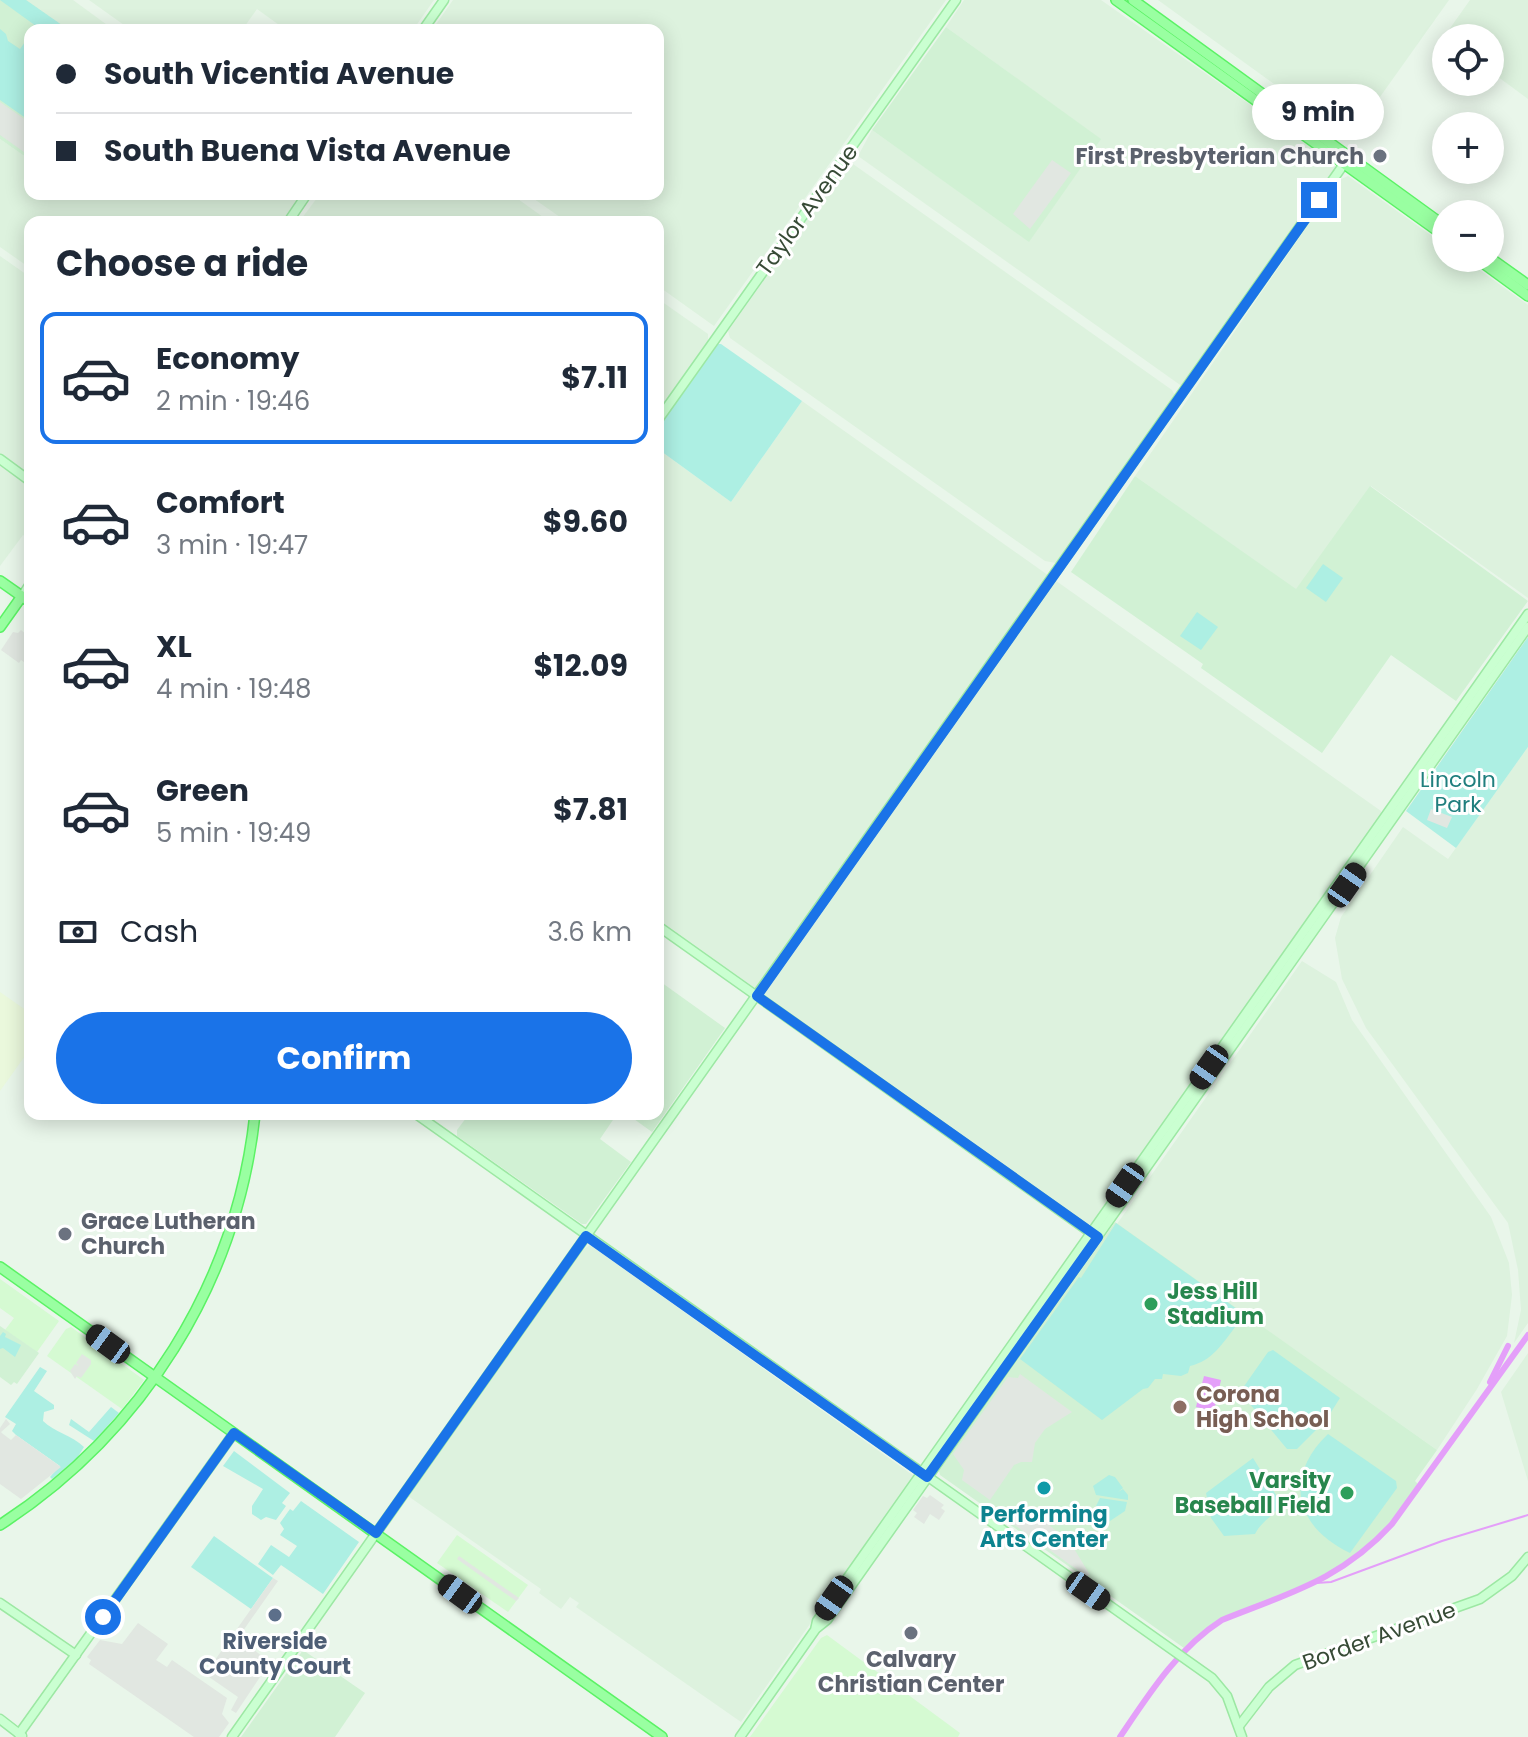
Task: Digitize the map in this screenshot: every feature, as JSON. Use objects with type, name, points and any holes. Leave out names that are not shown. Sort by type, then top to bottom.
[{"type":"main road","points":[[1116,0],[1432,227]]},
{"type":"main road","points":[[1133,0],[1432,217]]},
{"type":"main road","points":[[1504,268],[1528,285]]},
{"type":"main road","points":[[1495,272],[1528,296]]},
{"type":"main road","points":[[0,581],[24,598]]},
{"type":"main road","points":[[0,627],[24,601]]},
{"type":"main road","points":[[0,1525],[81,1463],[156,1378],[193,1316],[221,1257],[244,1182],[254,1120]]},
{"type":"main road","points":[[0,1267],[662,1737]]},
{"type":"street","points":[[427,24],[444,0]]},
{"type":"street","name":"Taylor Avenue","points":[[664,412],[956,0]]},
{"type":"street","points":[[232,1737],[1344,164]]},
{"type":"street","points":[[0,459],[24,477]]},
{"type":"street","points":[[1095,1235],[1528,614]]},
{"type":"street","points":[[740,1737],[817,1628],[817,1621],[1528,627]]},
{"type":"street","points":[[664,930],[1095,1235]]},
{"type":"street","points":[[424,1120],[1222,1687],[1242,1737]]},
{"type":"street","points":[[0,1719],[21,1736],[234,1433]]},
{"type":"street","name":"Border Avenue","points":[[1239,1726],[1269,1687],[1295,1665],[1480,1599],[1512,1576],[1528,1557]]},
{"type":"street","points":[[0,1603],[76,1655]]},
{"type":"shaded area","points":[[0,0],[26,0],[60,24],[24,24],[24,156],[0,139]]},
{"type":"shaded area","points":[[26,0],[73,0],[106,24],[60,24]]},
{"type":"shaded area","points":[[89,0],[434,0],[417,24],[278,24],[257,9],[246,24],[123,24]]},
{"type":"shaded area","points":[[453,0],[946,0],[714,326],[664,290],[664,216],[558,216],[536,200],[664,200],[664,24],[436,24]]},
{"type":"shaded area","points":[[964,0],[1101,0],[1335,167],[1183,387],[858,156],[872,130],[1029,241],[1100,139],[946,27]]},
{"type":"shaded area","points":[[1158,0],[1449,0],[1350,139]]},
{"type":"shaded area","points":[[1470,0],[1528,0],[1528,99],[1504,81],[1504,24],[1453,24]]},
{"type":"shaded area","points":[[946,27],[1101,139],[1029,242],[872,130]]},
{"type":"shaded area","points":[[0,102],[24,119],[24,152],[0,135]]},
{"type":"shaded area","points":[[0,139],[24,156],[24,200],[298,200],[286,216],[24,216],[24,264],[0,247]]},
{"type":"shaded area","points":[[1052,160],[1071,173],[1030,229],[1013,214]]},
{"type":"shaded area","points":[[846,164],[853,164],[1172,390],[1176,397],[1056,563],[1045,561],[730,338],[728,331]]},
{"type":"shaded area","points":[[1348,176],[1432,236],[1432,272],[1482,272],[1528,305],[1528,598],[1371,486],[1296,590],[1135,476],[1339,180]]},
{"type":"shaded area","points":[[316,200],[519,200],[542,216],[304,216]]},
{"type":"shaded area","points":[[0,256],[24,273],[24,536],[0,566]]},
{"type":"shaded area","points":[[664,303],[708,334],[708,341],[664,403]]},
{"type":"shaded area","points":[[802,401],[1381,811],[1381,816],[1093,1224],[1086,1224],[664,923],[664,453],[731,502]]},
{"type":"shaded area","points":[[1135,476],[1296,589],[1370,486],[1528,601],[1456,701],[1391,655],[1322,753],[1201,668],[1203,664],[1071,572]]},
{"type":"shaded area","points":[[21,630],[24,633],[24,662],[21,660],[19,663],[1,650],[13,632]]},
{"type":"shaded area","points":[[1528,747],[1528,1323],[1514,1343],[1521,1310],[1518,1270],[1508,1223],[1366,1028],[1342,979],[1335,938],[1341,917],[1403,827],[1448,859]]},
{"type":"shaded area","points":[[1431,809],[1452,817],[1447,828],[1427,820]]},
{"type":"shaded area","points":[[1302,961],[1336,982],[1352,1020],[1491,1217],[1509,1263],[1512,1295],[1507,1336],[1437,1450],[1117,1224]]},
{"type":"shaded area","points":[[664,984],[725,1028],[664,1115]]},
{"type":"shaded area","points":[[0,992],[24,1009],[24,1057],[0,1091]]},
{"type":"shaded area","points":[[464,1120],[613,1120],[600,1139],[631,1162],[586,1224],[582,1224],[457,1136],[457,1130]]},
{"type":"shaded area","points":[[635,1120],[660,1120],[652,1132]]},
{"type":"shaded area","name":"Corona High School","points":[[1115,1222],[1437,1450],[1392,1521],[1357,1556],[1318,1581],[1219,1619],[1184,1648],[940,1475],[939,1471]]},
{"type":"shaded area","points":[[590,1245],[914,1476],[741,1722],[576,1607],[579,1603],[570,1597],[561,1609],[539,1593],[541,1589],[408,1496],[584,1249]]},
{"type":"shaded area","points":[[0,1279],[59,1321],[37,1352],[5,1330],[14,1318],[0,1308]]},
{"type":"shaded area","points":[[0,1326],[39,1353],[17,1384],[14,1382],[11,1385],[0,1377]]},
{"type":"shaded area","points":[[71,1327],[144,1380],[122,1409],[47,1356],[66,1329]]},
{"type":"shaded area","points":[[1528,1353],[1528,1481],[1501,1392]]},
{"type":"shaded area","points":[[82,1354],[91,1360],[91,1364],[81,1378],[77,1376],[75,1379],[70,1371],[75,1364],[79,1366],[76,1363]]},
{"type":"shaded area","points":[[1020,1374],[1072,1412],[1045,1429],[1035,1443],[1032,1462],[1014,1465],[990,1500],[962,1480],[964,1470],[953,1454],[1008,1377],[1018,1378]]},
{"type":"shaded area","points":[[1204,1376],[1221,1380],[1214,1411],[1196,1407]]},
{"type":"shaded area","points":[[6,1419],[10,1424],[1,1432],[3,1434],[11,1440],[16,1435],[61,1467],[21,1499],[0,1484],[0,1428]]},
{"type":"shaded area","points":[[930,1495],[944,1505],[941,1508],[945,1511],[939,1520],[930,1514],[924,1524],[914,1517],[917,1513],[913,1510],[923,1496],[927,1498]]},
{"type":"shaded area","points":[[1006,1514],[1044,1521],[1070,1542],[1090,1575],[1086,1576],[1002,1516]]},
{"type":"shaded area","points":[[457,1535],[528,1585],[508,1612],[437,1563]]},
{"type":"shaded area","points":[[459,1556],[519,1598],[516,1601],[457,1559]]},
{"type":"shaded area","points":[[273,1578],[278,1581],[238,1638],[270,1662],[236,1713],[231,1710],[238,1697],[209,1677],[213,1670],[210,1667]]},
{"type":"shaded area","points":[[138,1623],[168,1644],[156,1660],[167,1667],[172,1660],[227,1698],[222,1714],[229,1723],[219,1737],[194,1737],[89,1664],[91,1660],[87,1657],[100,1640],[122,1644]]},
{"type":"shaded area","points":[[827,1635],[960,1733],[958,1737],[750,1737],[821,1638]]},
{"type":"shaded area","points":[[303,1650],[365,1693],[335,1737],[241,1737]]},
{"type":"green space","points":[[0,0],[26,0],[60,24],[33,24]]},
{"type":"green space","points":[[0,29],[8,41],[20,49],[24,43],[24,117],[0,100]]},
{"type":"green space","points":[[718,344],[802,401],[731,502],[664,453],[664,420]]},
{"type":"green space","points":[[1323,564],[1343,578],[1326,602],[1306,588]]},
{"type":"green space","points":[[1197,612],[1218,627],[1201,650],[1180,636]]},
{"type":"green space","name":"Lincoln Park","points":[[1528,637],[1528,747],[1456,848],[1406,811]]},
{"type":"green space","name":"Jess Hill Stadium","points":[[1116,1223],[1237,1309],[1230,1321],[1236,1326],[1216,1351],[1190,1366],[1188,1373],[1181,1376],[1163,1374],[1162,1379],[1155,1379],[1148,1388],[1102,1420],[1020,1359],[1081,1278]]},
{"type":"green space","points":[[3,1332],[5,1337],[21,1345],[15,1357],[0,1349]]},
{"type":"green space","points":[[1273,1350],[1340,1398],[1326,1420],[1297,1449],[1287,1449],[1240,1392],[1268,1352]]},
{"type":"green space","points":[[40,1367],[47,1371],[34,1391],[54,1405],[54,1409],[44,1412],[43,1421],[84,1447],[77,1458],[52,1479],[50,1477],[60,1466],[16,1435],[12,1431],[16,1424],[5,1417]]},
{"type":"green space","points":[[111,1407],[119,1413],[94,1441],[69,1425],[71,1419],[89,1432]]},
{"type":"green space","name":"Varsity Baseball Field","points":[[1328,1434],[1396,1481],[1397,1488],[1350,1553],[1317,1529],[1307,1515],[1302,1500],[1301,1484],[1305,1467]]},
{"type":"green space","points":[[234,1451],[290,1493],[282,1503],[286,1506],[276,1520],[266,1517],[261,1520],[252,1514],[252,1506],[263,1489],[223,1466]]},
{"type":"green space","points":[[1253,1458],[1281,1503],[1255,1534],[1224,1536],[1211,1518],[1206,1493]]},
{"type":"green space","points":[[1109,1475],[1115,1477],[1123,1488],[1118,1492],[1123,1489],[1128,1500],[1096,1495],[1093,1486]]},
{"type":"green space","points":[[1100,1498],[1127,1502],[1125,1511],[1107,1523],[1095,1508]]},
{"type":"green space","points":[[301,1501],[359,1542],[323,1594],[281,1565],[273,1575],[258,1564],[271,1545],[289,1557],[297,1546],[280,1535],[284,1529],[280,1523],[290,1509],[293,1511]]},
{"type":"green space","points":[[214,1536],[273,1578],[251,1609],[191,1567]]},
{"type":"waterway","points":[[1120,1737],[1165,1673],[1206,1631],[1222,1620],[1313,1583],[1373,1543],[1392,1524],[1528,1335]]},
{"type":"waterway","points":[[1490,1382],[1508,1346]]},
{"type":"waterway","points":[[1316,1583],[1331,1582],[1442,1541],[1528,1515]]},
{"type":"place","name":"First Presbyterian Church","points":[[1380,156]]},
{"type":"place","name":"Grace Lutheran Church","points":[[65,1234]]},
{"type":"place","name":"Jess Hill Stadium","points":[[1151,1304]]},
{"type":"place","name":"Corona High School","points":[[1180,1407]]},
{"type":"place","name":"Performing Arts Center","points":[[1044,1488]]},
{"type":"place","name":"Varsity Baseball Field","points":[[1347,1493]]},
{"type":"place","name":"Riverside County Court","points":[[275,1615]]},
{"type":"place","name":"Calvary Christian Center","points":[[911,1633]]},
{"type":"route","points":[[103,1617],[234,1433],[376,1533],[586,1236],[927,1477],[1098,1237],[757,996],[1319,200]]}]
